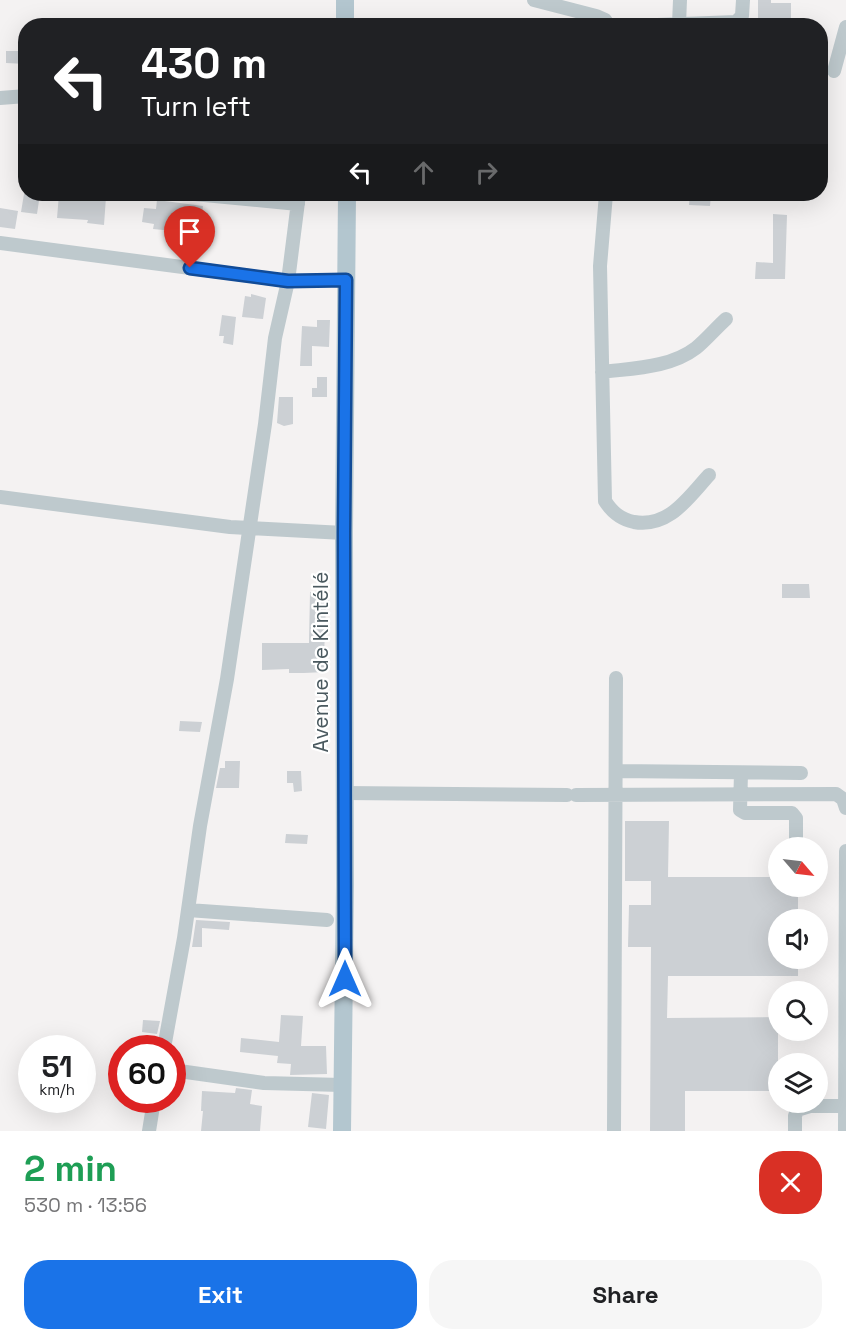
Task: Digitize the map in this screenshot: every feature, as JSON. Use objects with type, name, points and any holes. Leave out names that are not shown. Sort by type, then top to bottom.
[{"type":"main road","points":[[345,0],[345,18]]},
{"type":"main road","name":"Avenue de Kintélé","points":[[342,1131],[347,201]]},
{"type":"street","points":[[534,0],[600,18]]},
{"type":"street","points":[[679,18],[680,0]]},
{"type":"street","points":[[740,18],[743,0]]},
{"type":"street","points":[[834,71],[846,27]]},
{"type":"street","points":[[0,98],[18,97]]},
{"type":"street","points":[[166,1035],[200,826],[227,679],[265,424],[275,338],[288,281],[298,201]]},
{"type":"street","points":[[605,201],[600,266],[605,501],[612,512],[627,520],[655,522],[667,517],[678,508],[709,475]]},
{"type":"street","points":[[0,243],[288,281],[346,280]]},
{"type":"street","points":[[602,372],[650,366],[686,354],[697,347],[726,318]]},
{"type":"street","points":[[0,497],[249,528],[344,533]]},
{"type":"street","points":[[614,1131],[616,678]]},
{"type":"street","points":[[616,771],[801,774]]},
{"type":"street","points":[[741,773],[740,810],[745,813],[792,813],[796,818],[796,837]]},
{"type":"street","points":[[344,793],[836,794],[843,799],[846,808]]},
{"type":"street","points":[[845,1131],[846,851]]},
{"type":"street","points":[[188,910],[327,920]]},
{"type":"street","points":[[186,1072],[264,1083],[342,1085]]},
{"type":"street","points":[[795,1131],[795,1116],[797,1110],[802,1107],[845,1106]]},
{"type":"street","points":[[148,1131],[151,1113]]},
{"type":"building","points":[[758,0],[771,0],[771,3],[791,3],[791,18],[758,18]]},
{"type":"building","points":[[6,51],[18,51],[18,64],[6,63]]},
{"type":"building","points":[[23,201],[39,201],[37,214],[21,212]]},
{"type":"building","points":[[58,201],[106,201],[104,225],[87,223],[88,220],[57,218]]},
{"type":"building","points":[[157,201],[203,206],[199,236],[153,229],[154,224],[142,222],[144,208],[156,209]]},
{"type":"building","points":[[689,201],[710,201],[710,206],[689,205]]},
{"type":"building","points":[[0,208],[18,211],[15,229],[0,227]]},
{"type":"building","points":[[773,214],[787,215],[785,279],[755,279],[756,262],[773,263]]},
{"type":"building","points":[[251,294],[266,298],[263,319],[242,317],[245,296],[251,297]]},
{"type":"building","points":[[222,315],[236,317],[233,345],[223,343],[224,336],[219,336]]},
{"type":"building","points":[[317,320],[330,320],[329,347],[312,346],[312,366],[300,366],[302,326],[317,327]]},
{"type":"building","points":[[317,377],[327,377],[327,397],[312,397],[312,388],[317,388]]},
{"type":"building","points":[[279,397],[293,397],[293,424],[284,426],[277,423]]},
{"type":"building","points":[[782,584],[809,584],[810,598],[782,598]]},
{"type":"building","points":[[329,591],[329,606],[326,606],[325,672],[289,673],[289,669],[262,670],[262,643],[309,643],[310,592]]},
{"type":"building","points":[[180,721],[202,722],[200,732],[179,731]]},
{"type":"building","points":[[225,761],[240,761],[239,788],[216,788],[220,768],[225,768]]},
{"type":"building","points":[[287,771],[301,771],[302,791],[294,792],[293,783],[287,783]]},
{"type":"building","points":[[625,821],[669,821],[668,877],[768,877],[768,897],[798,897],[798,909],[768,909],[768,969],[798,969],[798,976],[668,976],[667,1018],[768,1017],[768,1041],[778,1041],[778,1053],[768,1053],[768,1091],[685,1091],[685,1131],[650,1131],[651,947],[628,947],[629,905],[651,905],[651,881],[625,881]]},
{"type":"building","points":[[286,834],[308,835],[307,844],[285,843]]},
{"type":"building","points":[[196,920],[230,922],[229,930],[202,928],[202,947],[192,947]]},
{"type":"building","points":[[281,1015],[303,1016],[301,1046],[326,1046],[327,1074],[290,1075],[291,1064],[277,1063],[278,1056],[240,1052],[241,1038],[279,1042]]},
{"type":"building","points":[[143,1020],[160,1021],[157,1034],[142,1032]]},
{"type":"building","points":[[236,1088],[252,1090],[250,1104],[262,1106],[260,1131],[201,1131],[202,1091],[235,1093]]},
{"type":"building","points":[[312,1093],[329,1095],[326,1129],[308,1127]]},
{"type":"route","points":[[190,268],[288,281],[346,280],[345,979]]}]
